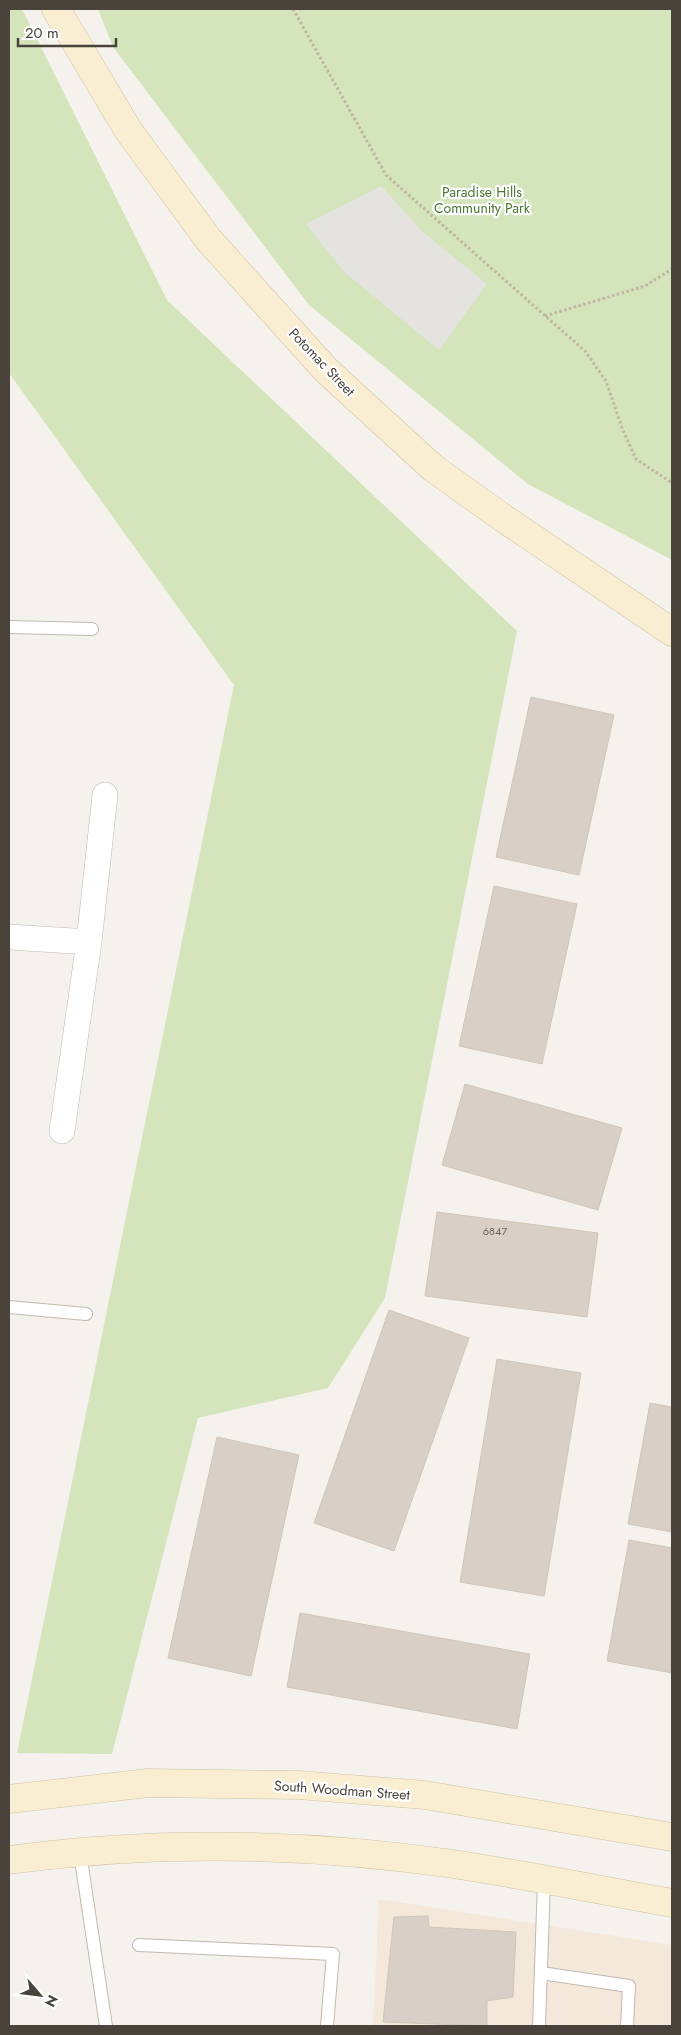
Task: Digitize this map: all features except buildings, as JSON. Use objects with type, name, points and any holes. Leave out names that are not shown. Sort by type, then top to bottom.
[{"type":"main road","name":"Potomac Street","points":[[56,9],[128,130],[208,239],[326,370],[433,468],[503,518],[672,632]]},
{"type":"main road","name":"South Woodman Street","points":[[9,1799],[148,1783],[299,1785],[425,1795],[672,1837]]},
{"type":"main road","points":[[9,1860],[168,1847],[310,1850],[452,1864],[672,1903]]},
{"type":"street","points":[[62,1131],[89,942],[105,795]]},
{"type":"street","points":[[9,937],[89,942]]},
{"type":"lane","points":[[9,627],[92,629]]},
{"type":"lane","points":[[9,1307],[86,1314]]},
{"type":"lane","points":[[80,1853],[106,2026]]},
{"type":"lane","points":[[539,2026],[544,1880]]},
{"type":"lane","points":[[139,1946],[333,1954],[328,2026]]},
{"type":"lane","points":[[541,1972],[629,1986],[627,2026]]},
{"type":"path","points":[[294,9],[386,175],[585,352],[606,381],[622,428],[636,459],[672,483]]},
{"type":"path","points":[[544,316],[645,286],[672,269]]},
{"type":"shaded area","points":[[381,186],[423,232],[487,284],[439,350],[344,272],[306,224]]},
{"type":"shaded area","points":[[379,1899],[672,1945],[672,2026],[373,2026]]},
{"type":"green space","points":[[9,9],[22,9],[167,300],[517,631],[385,1298],[328,1388],[198,1418],[112,1754],[17,1753],[234,685],[9,373]]},
{"type":"green space","name":"Paradise Hills Community Park","points":[[98,9],[672,9],[672,560],[528,484],[309,305],[113,47]]}]
